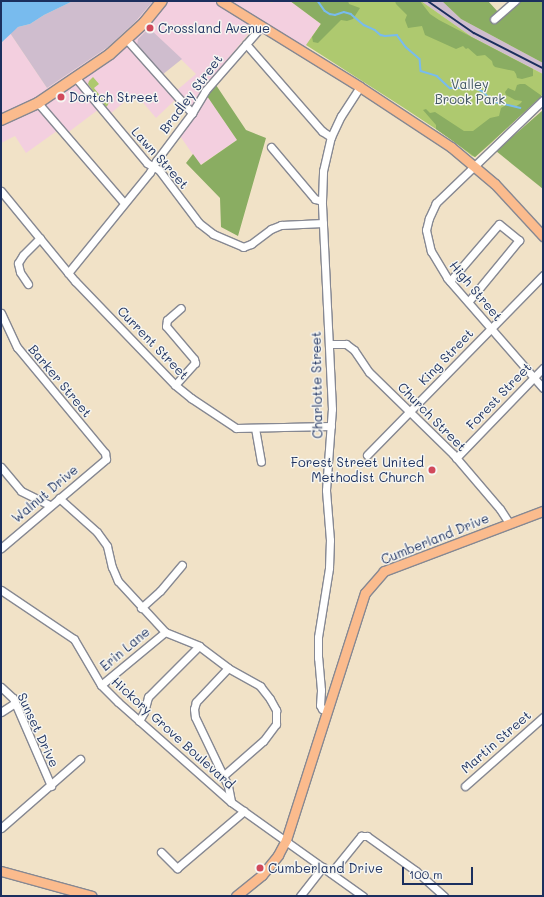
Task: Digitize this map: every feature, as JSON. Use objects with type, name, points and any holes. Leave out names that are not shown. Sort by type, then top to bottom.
[{"type":"highway","points":[[1,120],[38,103],[76,78],[127,40],[162,1]]},
{"type":"main road","points":[[221,1],[360,86],[432,134],[474,165],[506,194],[543,236]]},
{"type":"main road","name":"Cumberland Drive","points":[[236,896],[264,872],[278,855],[286,840],[365,593],[384,571],[543,511]]},
{"type":"main road","points":[[1,871],[92,896]]},
{"type":"street","points":[[494,19],[515,1]]},
{"type":"street","name":"Bradley Street","points":[[68,273],[153,167],[206,91],[262,26]]},
{"type":"street","points":[[127,40],[192,113]]},
{"type":"street","points":[[246,44],[322,131],[331,137]]},
{"type":"street","name":"Lawn Street","points":[[76,78],[147,164],[159,170],[203,227],[213,234],[243,247],[251,244],[271,229],[281,225],[323,223]]},
{"type":"street","name":"Charlotte Street","points":[[327,711],[322,709],[320,705],[318,637],[329,568],[330,540],[327,503],[327,476],[331,426],[330,344],[322,201],[324,160],[331,137],[341,116],[360,86]]},
{"type":"street","name":"High Street","points":[[543,100],[436,203],[427,224],[428,244],[436,261],[450,281],[543,388]]},
{"type":"street","points":[[38,103],[124,203]]},
{"type":"street","points":[[271,148],[315,199],[322,201]]},
{"type":"street","name":"Current Street","points":[[1,191],[68,273],[175,385],[233,427],[255,428],[331,426]]},
{"type":"street","points":[[450,281],[499,224],[519,240],[468,302]]},
{"type":"street","points":[[28,284],[20,272],[18,263],[23,255],[40,238]]},
{"type":"street","name":"King Street","points":[[367,455],[543,276]]},
{"type":"street","points":[[175,385],[195,363],[194,359],[166,326],[167,320],[181,308]]},
{"type":"street","name":"Barker Street","points":[[1,313],[17,348],[105,453],[106,459]]},
{"type":"street","name":"Church Street","points":[[330,344],[341,343],[350,346],[369,372],[456,458],[500,508],[509,523]]},
{"type":"street","name":"Forest Street","points":[[456,458],[543,368]]},
{"type":"street","points":[[255,428],[261,461]]},
{"type":"street","name":"Walnut Drive","points":[[1,548],[106,459]]},
{"type":"street","points":[[1,467],[20,491],[50,506]]},
{"type":"street","points":[[59,498],[97,532],[107,546],[112,567],[118,581],[141,608],[165,632],[199,646],[228,668],[265,690],[276,710],[276,724],[263,741],[223,776]]},
{"type":"street","points":[[141,608],[160,591],[182,565]]},
{"type":"street","name":"Hickory Grove Boulevard","points":[[1,590],[74,639],[101,685],[139,721],[231,802],[363,896]]},
{"type":"street","name":"Erin Lane","points":[[101,685],[165,632]]},
{"type":"street","points":[[139,721],[144,712],[148,697],[199,646]]},
{"type":"street","points":[[228,668],[196,702],[194,709],[195,717],[228,786],[231,802]]},
{"type":"street","name":"Sunset Drive","points":[[1,687],[13,698],[51,786]]},
{"type":"street","points":[[1,712],[15,703]]},
{"type":"street","name":"Martin Street","points":[[465,786],[543,717]]},
{"type":"street","points":[[1,828],[51,786],[80,759]]},
{"type":"street","points":[[162,852],[177,868],[244,811]]},
{"type":"street","points":[[331,873],[360,836],[367,836],[416,871],[444,896]]},
{"type":"street","points":[[300,896],[323,867]]},
{"type":"shaded area","points":[[73,1],[153,1],[136,21],[108,47],[47,88],[10,33],[18,27],[30,24],[44,15]]},
{"type":"shaded area","points":[[153,1],[268,1],[272,3],[274,1],[290,1],[321,24],[300,56],[264,34],[260,35],[252,29],[203,90],[237,140],[200,165],[176,130],[187,114],[176,99],[156,118],[135,93],[110,114],[103,106],[66,134],[61,128],[26,153],[15,136],[1,143],[1,43],[10,33],[47,88],[108,47],[136,21]],"holes":[[[149,28],[196,74],[176,91],[138,48],[138,39]]]},
{"type":"shaded area","points":[[421,1],[442,1],[461,19],[543,63],[543,74],[472,37]]},
{"type":"shaded area","points":[[149,28],[182,59],[162,75],[137,46],[138,39]]},
{"type":"green space","points":[[290,1],[348,1],[349,4],[360,8],[353,19],[347,21],[341,20],[318,43],[313,42],[312,37],[321,24]]},
{"type":"green space","name":"Valley Brook Park","points":[[337,1],[421,1],[472,37],[543,74],[543,94],[489,145],[475,157],[472,156],[451,139],[306,45]]},
{"type":"green space","points":[[395,1],[420,1],[430,14],[439,20],[533,69],[533,76],[522,79],[517,78],[514,71],[495,67],[492,61],[485,55],[477,56],[468,48],[466,49],[463,46],[456,49],[425,35],[422,26],[408,28],[405,20],[407,15]]},
{"type":"green space","points":[[442,1],[488,1],[499,13],[511,1],[541,1],[543,3],[543,63],[461,19]]},
{"type":"green space","points":[[93,77],[99,84],[94,88],[106,103],[109,100],[108,105],[105,108],[88,84]]},
{"type":"green space","points":[[525,84],[542,96],[475,157],[436,129],[436,125],[423,110],[426,109],[430,113],[435,112],[464,131],[473,131],[490,118],[499,116],[501,108],[506,105],[515,107],[521,103],[522,101],[515,100],[506,95],[505,92],[508,88],[515,91],[517,85]]},
{"type":"green space","points":[[216,85],[246,130],[266,138],[238,236],[221,227],[220,198],[186,163],[193,154],[201,165],[237,140],[207,96]]},
{"type":"green space","points":[[543,110],[543,189],[496,151]]},
{"type":"water","points":[[1,1],[73,1],[44,15],[30,24],[18,27],[1,43]]},
{"type":"waterway","points":[[318,1],[325,11],[330,14],[335,15],[344,12],[351,14],[364,25],[375,30],[381,35],[397,35],[406,47],[420,59],[421,71],[437,76],[450,88],[475,88],[484,92],[495,102],[520,108]]},
{"type":"railway","points":[[428,1],[474,33],[543,68]]},
{"type":"place","name":"Crossland Avenue","points":[[150,28]]},
{"type":"place","name":"Dortch Street","points":[[61,97]]},
{"type":"place","name":"Forest Street United Methodist Church","points":[[432,470]]},
{"type":"place","name":"Cumberland Drive","points":[[260,868]]}]
